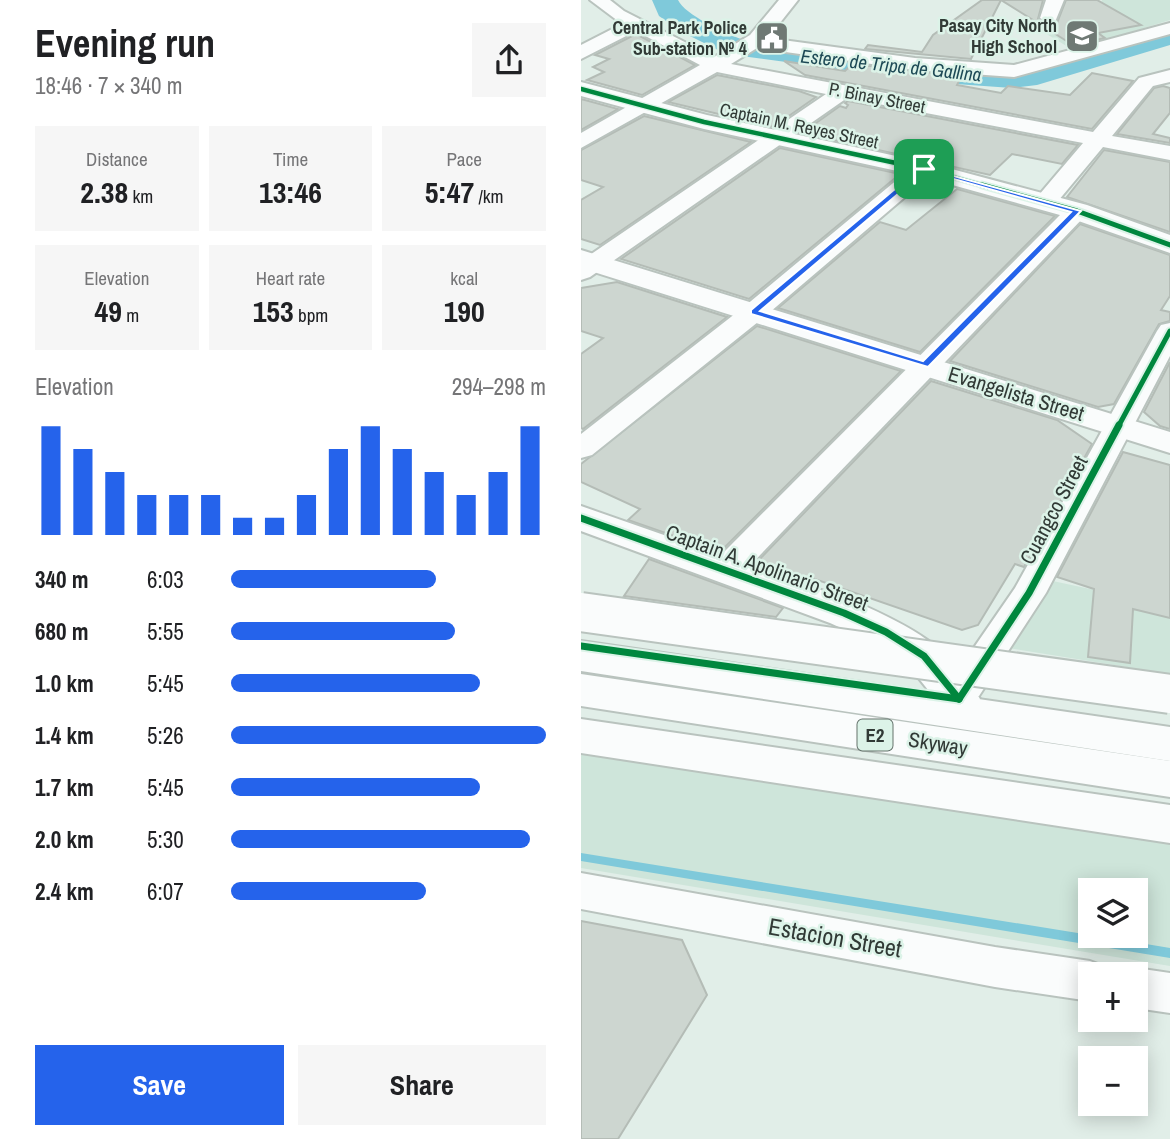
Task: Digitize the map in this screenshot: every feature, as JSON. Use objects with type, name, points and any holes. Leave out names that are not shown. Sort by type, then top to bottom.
[{"type":"main road","name":"Captain M. Reyes Street","points":[[581,89],[643,106],[924,169],[1077,211],[1170,245]]},
{"type":"main road","name":"Evangelista Street","points":[[585,265],[754,312],[1170,443]]},
{"type":"main road","name":"Captain A. Apolinario Street","points":[[581,518],[844,613],[886,632],[924,656],[959,699]]},
{"type":"main road","points":[[581,612],[1170,694]]},
{"type":"main road","name":"Skyway","points":[[581,656],[1170,744]]},
{"type":"main road","name":"Skyway","points":[[581,690],[1170,779]]},
{"type":"main road","points":[[581,736],[1170,824]]},
{"type":"street","name":"P. Binay Street","points":[[599,0],[618,15],[715,65],[1170,153]]},
{"type":"street","points":[[581,142],[747,46],[763,34],[775,12],[789,0]]},
{"type":"street","points":[[1049,18],[1055,0]]},
{"type":"street","points":[[581,52],[636,24]]},
{"type":"street","points":[[747,46],[915,64],[1014,71],[1170,27]]},
{"type":"street","points":[[1045,202],[1146,82],[1168,76]]},
{"type":"street","points":[[585,265],[843,91]]},
{"type":"street","points":[[581,449],[754,312],[924,169]]},
{"type":"street","points":[[726,570],[1077,211]]},
{"type":"street","name":"Cuangco Street","points":[[959,699],[1029,593],[1170,331]]},
{"type":"street","name":"Estacion Street","points":[[581,891],[995,967],[1078,979]]},
{"type":"street","points":[[1148,990],[1170,993]]},
{"type":"shaded area","name":"Pasay City North High School","points":[[1102,0],[1170,0],[1170,20],[1073,50],[1027,22],[1099,12]]},
{"type":"shaded area","points":[[1048,580],[1170,606],[1170,674],[1008,648]]},
{"type":"shaded area","points":[[581,751],[1170,842],[1170,966],[581,868]]},
{"type":"building","points":[[982,0],[1001,0],[971,59],[865,49],[868,45],[922,52],[933,35]]},
{"type":"building","points":[[1001,0],[1043,0],[1038,19],[1049,26],[1057,23],[1066,0],[1097,0],[1141,25],[1098,33],[1105,38],[1073,45]]},
{"type":"building","points":[[636,34],[695,65],[642,95],[587,80],[604,72],[593,67],[609,59],[595,55]]},
{"type":"building","points":[[784,61],[845,71],[852,64],[962,76],[957,85],[1001,93],[1008,86],[1070,95],[1092,73],[1133,81],[1092,129],[805,75]]},
{"type":"building","points":[[717,75],[799,91],[816,97],[773,127],[668,102]]},
{"type":"building","points":[[1154,88],[1170,88],[1170,113],[1153,134],[1170,138],[1170,143],[1117,134]]},
{"type":"building","points":[[581,99],[618,109],[581,130]]},
{"type":"building","points":[[848,101],[1078,145],[1062,164],[1012,154],[990,175],[802,133],[840,106],[846,108],[848,105],[845,103]]},
{"type":"building","points":[[644,116],[751,142],[600,245],[581,239],[581,200],[603,187],[581,180],[581,150]]},
{"type":"building","points":[[780,148],[900,174],[749,299],[621,259]]},
{"type":"building","points":[[1104,150],[1170,162],[1170,232],[1067,197]]},
{"type":"building","points":[[957,189],[1055,216],[920,352],[778,308],[880,222],[906,230]]},
{"type":"building","points":[[1080,224],[1170,255],[1170,296],[1161,310],[1170,312],[1170,321],[1159,324],[1114,404],[1098,407],[950,361]]},
{"type":"building","points":[[617,282],[727,317],[583,429],[581,354],[603,338],[581,331],[581,288]]},
{"type":"building","points":[[757,326],[901,371],[720,552],[628,520],[640,509],[581,482],[581,464]]},
{"type":"building","points":[[1170,362],[1170,429],[1160,426],[1144,412]]},
{"type":"building","points":[[931,381],[1057,420],[1092,444],[1024,567],[1015,564],[978,625],[962,630],[809,577],[803,581],[755,564]]},
{"type":"building","points":[[1123,452],[1170,465],[1170,618],[1133,609],[1130,663],[1088,657],[1094,589],[1057,577]]},
{"type":"building","points":[[649,559],[783,608],[776,617],[624,596]]},
{"type":"building","points":[[581,921],[682,940],[707,995],[618,1139],[581,1139]]},
{"type":"waterway","name":"Estero de Tripa de Gallina","points":[[665,0],[669,10],[692,26],[736,48],[942,74],[1012,79],[1037,76],[1170,36]]},
{"type":"waterway","points":[[581,857],[1170,953]]},
{"type":"cycle path","points":[[581,89],[704,122],[924,169],[1077,211],[1170,245]]},
{"type":"cycle path","points":[[959,699],[1029,593],[1170,331]]},
{"type":"cycle path","points":[[581,518],[844,613],[886,632],[924,656],[959,699]]},
{"type":"cycle path","points":[[581,646],[959,699]]},
{"type":"place","name":"Pasay City North High School","points":[[1082,36]]},
{"type":"place","name":"Central Park Police Sub-station № 4","points":[[772,38]]},
{"type":"route","points":[[924,169],[1077,211],[924,365],[754,312],[924,169]]}]
